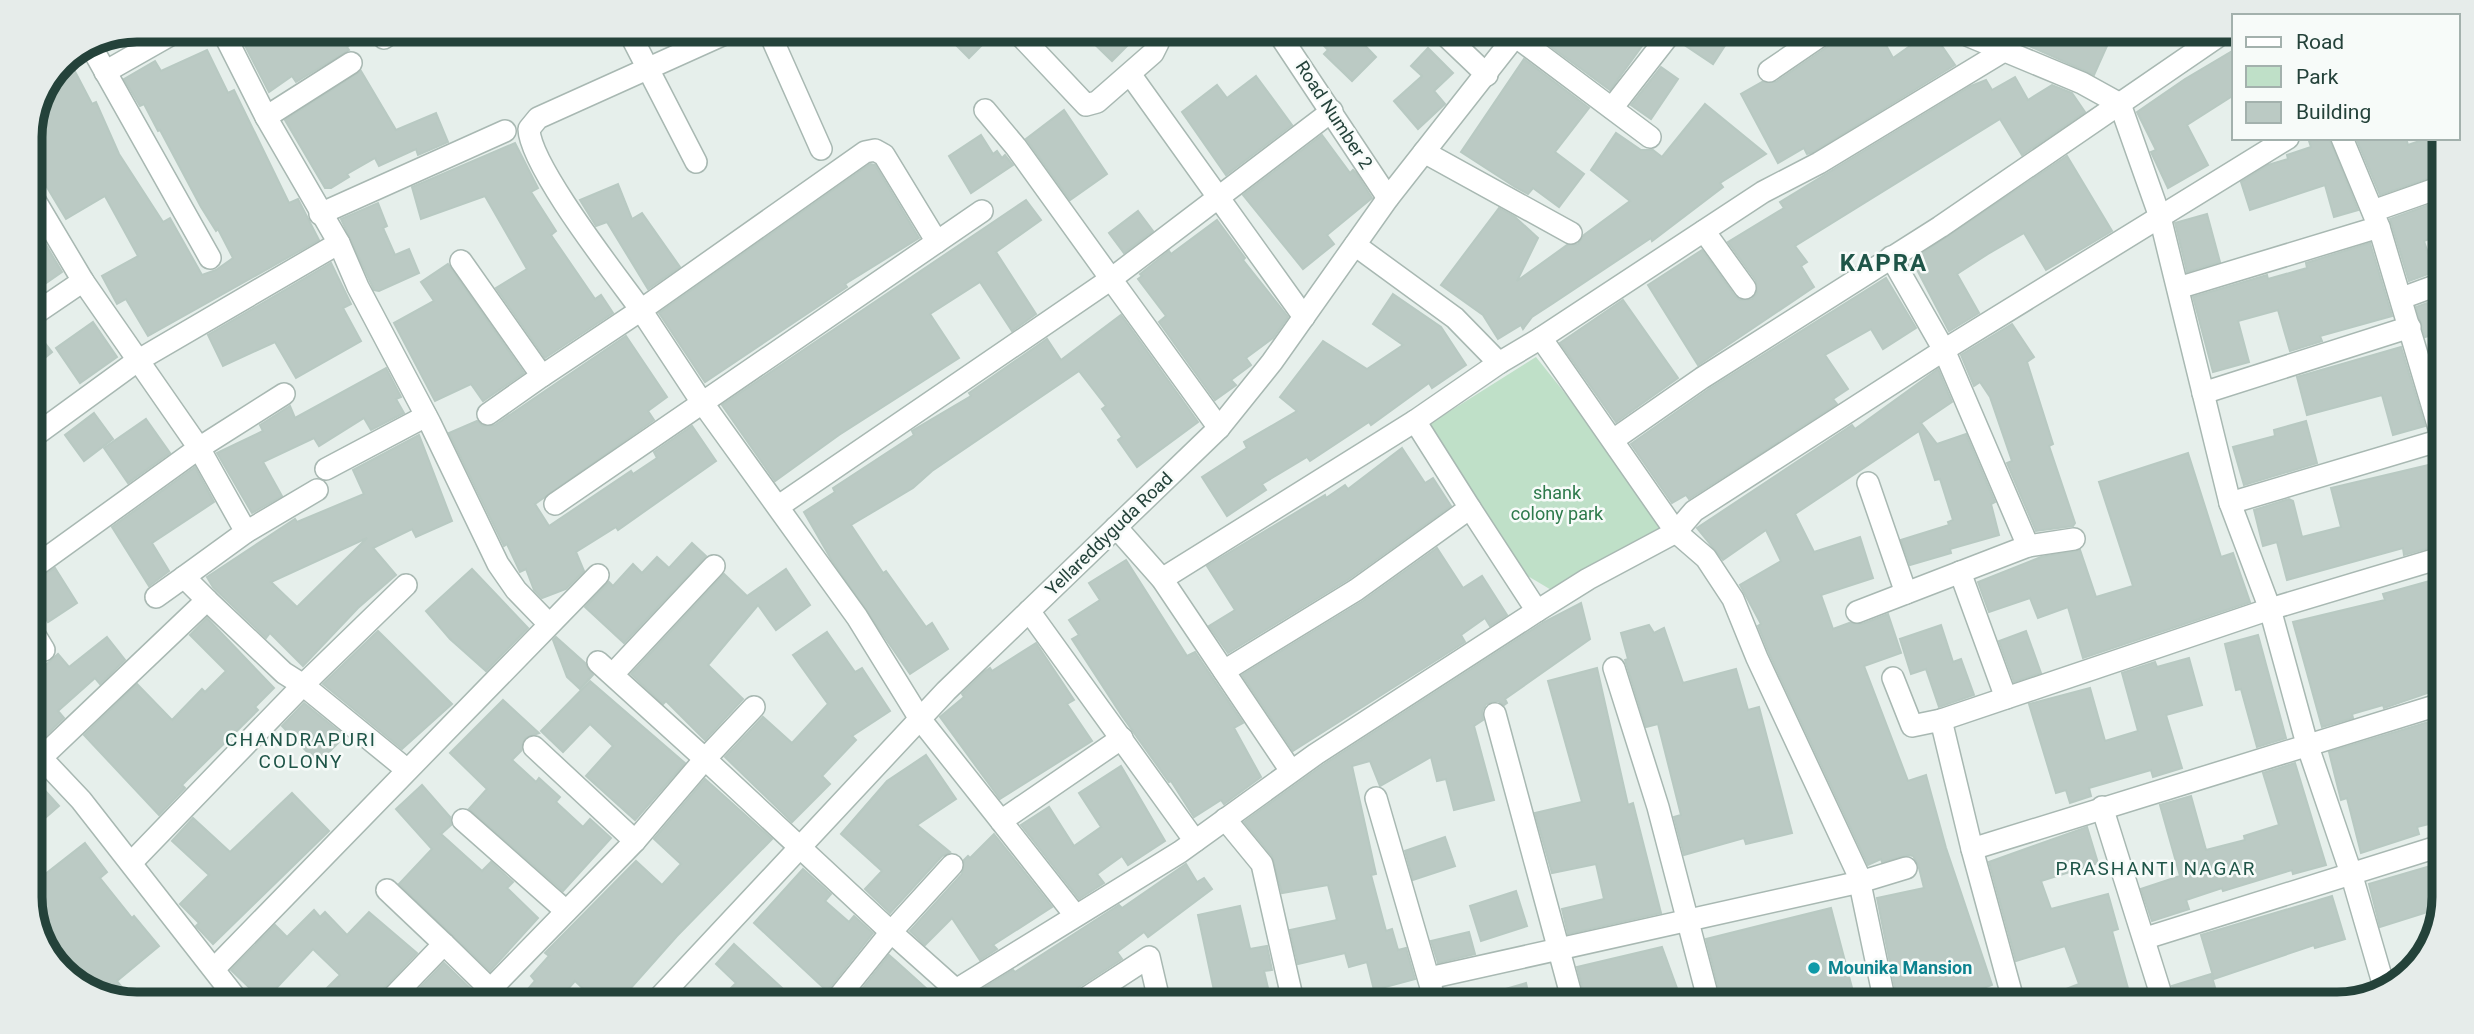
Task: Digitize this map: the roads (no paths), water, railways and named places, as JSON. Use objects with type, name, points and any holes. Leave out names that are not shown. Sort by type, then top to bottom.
[{"type":"street","points":[[105,72],[157,42]]},
{"type":"street","points":[[228,42],[266,117],[339,243],[358,287],[426,416],[498,564],[516,590],[548,623]]},
{"type":"street","points":[[634,42],[696,162]]},
{"type":"street","points":[[708,42],[538,118],[529,129],[529,143],[559,193],[703,404],[858,617],[920,719],[1076,915]]},
{"type":"street","points":[[773,42],[821,149]]},
{"type":"street","points":[[1026,42],[1086,105],[1097,102],[1130,74],[1153,53],[1158,42]]},
{"type":"street","name":"Road Number 2","points":[[1285,42],[1388,198]]},
{"type":"street","points":[[1452,42],[1486,75]]},
{"type":"street","name":"Yellareddyguda Road","points":[[665,992],[920,719],[1219,428],[1304,317],[1388,198],[1511,42]]},
{"type":"street","points":[[1525,42],[1650,136]]},
{"type":"street","points":[[1612,108],[1664,42]]},
{"type":"street","points":[[1769,71],[1811,42]]},
{"type":"street","points":[[1981,42],[2082,83],[2120,104],[2160,217],[2230,503],[2270,609],[2308,744],[2351,873],[2382,980]]},
{"type":"street","points":[[1613,440],[1702,378],[1891,257],[2210,42]]},
{"type":"street","points":[[94,52],[210,258]]},
{"type":"street","points":[[1162,579],[1415,421],[1499,363],[1763,192],[1819,163],[2002,52]]},
{"type":"street","points":[[266,117],[351,64]]},
{"type":"street","points":[[1130,74],[1304,317]]},
{"type":"street","points":[[985,110],[1016,147],[1219,428]]},
{"type":"street","points":[[779,506],[1111,279],[1332,111]]},
{"type":"street","points":[[320,214],[505,131]]},
{"type":"street","points":[[966,992],[1076,915],[1195,841],[1291,771],[1537,611],[1588,579],[1676,532],[1694,511],[1944,350],[2285,140]]},
{"type":"street","points":[[2343,140],[2376,219],[2410,327],[2432,379]]},
{"type":"street","points":[[488,414],[865,152],[875,150],[884,155],[937,242]]},
{"type":"street","points":[[1424,152],[1571,233]]},
{"type":"street","points":[[2178,288],[2376,219],[2432,192]]},
{"type":"street","points":[[555,503],[982,211]]},
{"type":"street","points":[[42,212],[83,281],[199,448],[246,532]]},
{"type":"street","points":[[1704,231],[1745,288]]},
{"type":"street","points":[[42,430],[137,361],[339,243]]},
{"type":"street","points":[[1355,245],[1455,318],[1499,363]]},
{"type":"street","points":[[1891,257],[1944,350],[2028,546]]},
{"type":"street","points":[[461,261],[542,376]]},
{"type":"street","points":[[42,309],[83,281]]},
{"type":"street","points":[[2402,298],[2432,287]]},
{"type":"street","points":[[2203,393],[2410,327]]},
{"type":"street","points":[[1541,338],[1676,532],[1706,558],[1733,599],[1757,658],[1860,882],[1883,992]]},
{"type":"street","points":[[42,561],[199,448],[284,394]]},
{"type":"street","points":[[326,469],[426,416]]},
{"type":"street","points":[[1415,421],[1537,611]]},
{"type":"street","points":[[2230,503],[2432,440]]},
{"type":"street","points":[[1868,483],[1906,593]]},
{"type":"street","points":[[156,597],[246,532],[317,490]]},
{"type":"street","points":[[1224,671],[1356,590],[1470,508]]},
{"type":"street","points":[[1116,527],[1162,579],[1291,771]]},
{"type":"street","points":[[1857,612],[2028,546],[2074,538]]},
{"type":"street","points":[[1893,678],[1912,726],[1941,720],[2270,609],[2432,560]]},
{"type":"street","points":[[714,566],[606,668],[959,992]]},
{"type":"street","points":[[1959,572],[2006,698]]},
{"type":"street","points":[[214,968],[548,623],[598,575]]},
{"type":"street","points":[[184,577],[284,673],[303,685],[406,769]]},
{"type":"street","points":[[131,863],[303,685],[405,585]]},
{"type":"street","points":[[42,746],[207,600]]},
{"type":"street","points":[[1028,611],[1195,841]]},
{"type":"street","points":[[1614,668],[1658,807],[1706,992]]},
{"type":"street","points":[[1972,849],[2432,707]]},
{"type":"street","points":[[487,992],[635,841],[705,759],[754,708]]},
{"type":"street","points":[[1495,714],[1571,992]]},
{"type":"street","points":[[1941,720],[1972,849],[2011,992]]},
{"type":"street","points":[[1001,821],[1122,738]]},
{"type":"street","points":[[534,747],[635,841]]},
{"type":"street","points":[[42,759],[81,800],[231,992]]},
{"type":"street","points":[[1376,798],[1433,992]]},
{"type":"street","points":[[2102,807],[2146,938],[2159,992]]},
{"type":"street","points":[[1225,819],[1262,864],[1291,992]]},
{"type":"street","points":[[463,820],[566,911]]},
{"type":"street","points":[[2146,938],[2432,849]]},
{"type":"street","points":[[843,992],[891,932],[952,865]]},
{"type":"street","points":[[1429,978],[1860,882],[1906,868]]},
{"type":"street","points":[[387,890],[444,944],[485,992]]},
{"type":"street","points":[[398,992],[444,944]]},
{"type":"street","points":[[1095,992],[1149,957],[1157,992]]},
{"type":"place","name":"Mounika Mansion","points":[[1814,968]]},
{"type":"district","name":"KAPRA","points":[[1884,263]]},
{"type":"district","name":"CHANDRAPURI COLONY","points":[[301,750]]},
{"type":"district","name":"PRASHANTI NAGAR","points":[[2156,868]]},
{"type":"park label","name":"shank colony park","points":[[1557,503]]}]
